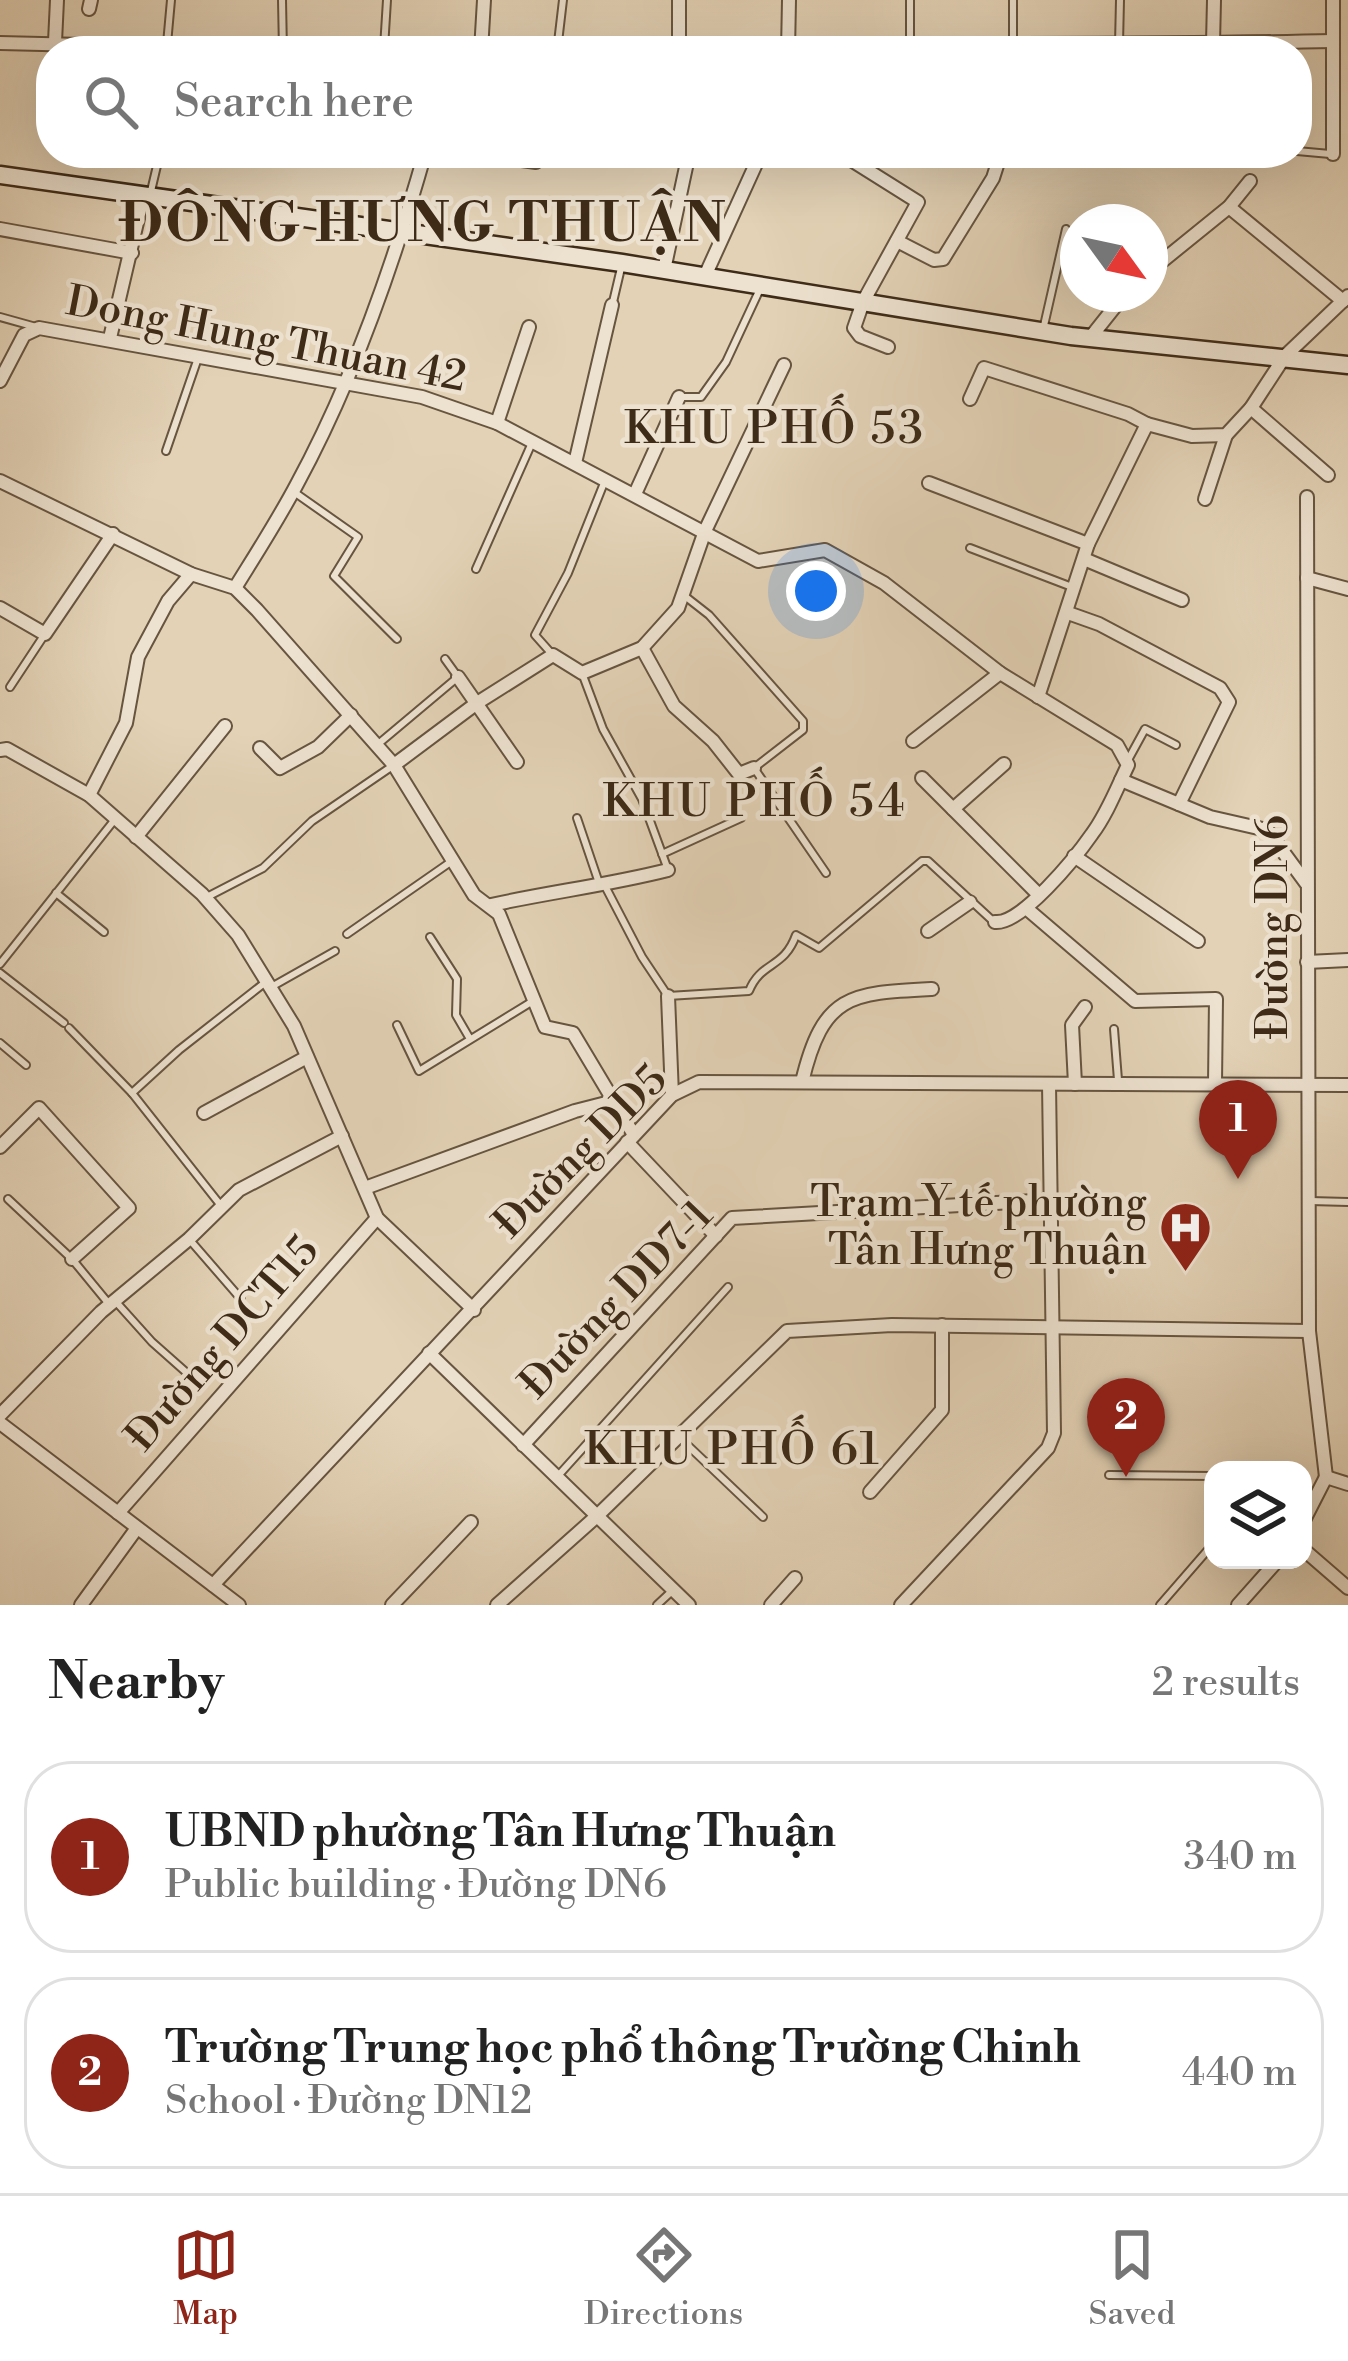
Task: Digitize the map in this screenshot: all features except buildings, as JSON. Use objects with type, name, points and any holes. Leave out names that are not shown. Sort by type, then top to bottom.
[{"type":"street","points":[[55,36],[57,0]]},
{"type":"street","points":[[482,36],[484,0]]},
{"type":"street","points":[[679,36],[680,0]]},
{"type":"street","points":[[788,36],[789,0]]},
{"type":"street","points":[[1213,36],[1214,0]]},
{"type":"street","points":[[1333,0],[1333,154]]},
{"type":"street","points":[[1312,42],[1333,41]]},
{"type":"street","points":[[0,43],[36,42]]},
{"type":"street","points":[[235,588],[293,491],[345,382],[402,233],[418,168]]},
{"type":"street","points":[[664,270],[685,168]]},
{"type":"street","points":[[705,276],[755,168]]},
{"type":"street","points":[[873,168],[918,202],[863,302],[854,328],[888,347]]},
{"type":"street","points":[[897,242],[934,260],[943,259],[996,168]]},
{"type":"street","points":[[0,175],[622,263],[1042,332],[1348,365]]},
{"type":"street","points":[[1168,256],[1228,207],[1250,181]]},
{"type":"street","points":[[110,338],[147,198]]},
{"type":"street","points":[[1205,499],[1226,435],[1251,408],[1285,356],[1345,299],[1228,207]]},
{"type":"street","points":[[0,229],[131,253]]},
{"type":"street","points":[[574,463],[612,305]]},
{"type":"street","points":[[1090,338],[1111,312]]},
{"type":"street","points":[[497,423],[529,327]]},
{"type":"street","name":"Dong Hung Thuan 42","points":[[0,382],[24,335],[39,328],[422,397],[497,423],[758,561],[825,550],[884,583],[1000,673],[1117,746],[1126,763]]},
{"type":"street","points":[[394,765],[477,703],[553,655],[582,673],[642,647],[678,608],[705,531],[784,365]]},
{"type":"street","points":[[970,399],[985,368],[1147,424],[1192,436],[1226,435]]},
{"type":"street","points":[[634,494],[680,398]]},
{"type":"street","points":[[1251,408],[1328,475]]},
{"type":"street","points":[[1038,697],[1088,544],[1147,424]]},
{"type":"street","points":[[0,481],[191,574],[235,588],[394,765],[474,895],[501,918],[545,1027],[573,1033],[631,1138],[716,1236]]},
{"type":"street","points":[[929,484],[1088,544]]},
{"type":"street","name":"Đường DN6","points":[[1307,497],[1309,1330],[1326,1477]]},
{"type":"street","points":[[0,608],[46,634],[113,534]]},
{"type":"street","points":[[1084,560],[1182,600]]},
{"type":"street","points":[[89,795],[126,723],[138,657],[167,601],[191,574]]},
{"type":"street","points":[[1307,578],[1348,589]]},
{"type":"street","points":[[1068,614],[1099,624],[1220,688],[1229,702],[1178,804]]},
{"type":"street","points":[[642,647],[676,709],[740,774],[754,768]]},
{"type":"street","points":[[913,741],[1000,673]]},
{"type":"street","points":[[458,677],[517,762]]},
{"type":"street","points":[[260,748],[280,768],[318,746],[351,715]]},
{"type":"street","points":[[136,837],[225,726]]},
{"type":"street","points":[[0,750],[8,749],[89,795],[206,898],[238,935],[308,1057],[377,1218],[474,1310]]},
{"type":"street","points":[[995,922],[1008,922],[1026,908],[1095,831],[1126,763]]},
{"type":"street","points":[[953,809],[1004,764]]},
{"type":"street","points":[[922,778],[1039,895]]},
{"type":"street","points":[[1121,780],[1210,817],[1267,830],[1306,884]]},
{"type":"street","points":[[1074,856],[1198,941]]},
{"type":"street","points":[[491,905],[603,886],[668,869]]},
{"type":"street","points":[[928,932],[970,902]]},
{"type":"street","points":[[1026,908],[1135,1001],[1216,999],[1215,1084]]},
{"type":"street","points":[[1307,962],[1348,960]]},
{"type":"street","points":[[802,1082],[809,1051],[840,1004],[880,992],[932,989]]},
{"type":"street","points":[[668,996],[672,1095]]},
{"type":"street","points":[[1076,1084],[1072,1025],[1085,1007]]},
{"type":"street","points":[[204,1114],[308,1057]]},
{"type":"street","name":"Đường DD5","points":[[213,1585],[672,1095],[699,1082],[1348,1085]]},
{"type":"street","points":[[901,1605],[1048,1448],[1054,1432],[1049,1084]]},
{"type":"street","points":[[364,1188],[614,1101]]},
{"type":"street","points":[[0,1146],[39,1108],[130,1208],[72,1259]]},
{"type":"street","points":[[239,1605],[0,1419],[112,1302],[189,1239],[238,1190],[342,1136]]},
{"type":"street","name":"Đường DD7-1","points":[[524,1444],[732,1218],[1052,1200]]},
{"type":"street","name":"Đường DCT15","points":[[118,1513],[377,1218]]},
{"type":"street","points":[[870,1492],[941,1410],[942,1325]]},
{"type":"street","points":[[497,1605],[597,1516],[787,1331],[942,1325],[1309,1330]]},
{"type":"street","points":[[429,1353],[689,1605]]},
{"type":"street","points":[[1312,1504],[1326,1477],[1348,1484]]},
{"type":"street","points":[[392,1605],[471,1522]]},
{"type":"street","points":[[81,1605],[137,1528]]},
{"type":"street","points":[[1312,1557],[1348,1588]]},
{"type":"street","points":[[1238,1605],[1270,1569]]},
{"type":"street","points":[[771,1605],[795,1578]]},
{"type":"lane","points":[[168,36],[171,0]]},
{"type":"lane","points":[[282,0],[284,36]]},
{"type":"lane","points":[[385,36],[387,0]]},
{"type":"lane","points":[[558,36],[562,0]]},
{"type":"lane","points":[[910,0],[910,36]]},
{"type":"lane","points":[[1010,36],[1013,0]]},
{"type":"lane","points":[[1120,0],[1120,36]]},
{"type":"lane","points":[[1333,134],[1348,143]]},
{"type":"lane","points":[[1312,152],[1333,154]]},
{"type":"lane","points":[[147,198],[156,168]]},
{"type":"lane","points":[[1042,332],[1060,255]]},
{"type":"lane","points":[[612,305],[622,263]]},
{"type":"lane","points":[[680,398],[701,398],[726,362],[761,286]]},
{"type":"lane","points":[[0,317],[39,328]]},
{"type":"lane","points":[[166,451],[199,354]]},
{"type":"lane","points":[[476,569],[532,442]]},
{"type":"lane","points":[[553,655],[535,635],[568,573],[606,479]]},
{"type":"lane","points":[[293,491],[358,537],[334,576],[397,639]]},
{"type":"lane","points":[[970,548],[1075,589]]},
{"type":"lane","points":[[683,594],[709,615],[803,721],[803,730],[754,768],[826,873]]},
{"type":"lane","points":[[10,687],[46,634]]},
{"type":"lane","points":[[377,745],[458,677],[445,658]]},
{"type":"lane","points":[[582,673],[603,729],[642,799],[668,869]]},
{"type":"lane","points":[[1126,763],[1145,728],[1176,745]]},
{"type":"lane","points":[[206,898],[263,868],[312,821],[394,765]]},
{"type":"lane","points":[[0,964],[116,818]]},
{"type":"lane","points":[[577,818],[603,886],[668,996],[749,992],[758,974],[788,955],[796,935],[819,948],[922,861],[928,860],[995,922]]},
{"type":"lane","points":[[662,854],[741,818]]},
{"type":"lane","points":[[347,934],[452,861]]},
{"type":"lane","points":[[56,893],[104,932]]},
{"type":"lane","points":[[430,937],[457,979],[456,1015],[470,1039]]},
{"type":"lane","points":[[132,1093],[178,1049],[268,985],[335,951]]},
{"type":"lane","points":[[0,973],[66,1025],[132,1093],[221,1207]]},
{"type":"lane","points":[[397,1025],[419,1071],[533,1001]]},
{"type":"lane","points":[[1114,1029],[1118,1084]]},
{"type":"lane","points":[[0,1043],[26,1065]]},
{"type":"lane","points":[[8,1198],[196,1382]]},
{"type":"lane","points":[[1308,1201],[1348,1202]]},
{"type":"lane","points":[[189,1239],[242,1299]]},
{"type":"lane","points":[[557,1477],[728,1287]]},
{"type":"lane","points":[[679,1437],[763,1517]]},
{"type":"lane","points":[[1109,1475],[1204,1476]]},
{"type":"lane","points":[[1160,1605],[1204,1554]]},
{"type":"lane","points":[[657,1605],[674,1589]]},
{"type":"place","name":"UBND phường Tân Hưng Thuận","points":[[1238,1179]]},
{"type":"place","name":"Trạm Y tế phường Tân Hưng Thuận","points":[[1186,1273]]},
{"type":"place","name":"Trường Trung học phổ thông Trường Chinh","points":[[1126,1477]]},
{"type":"district","name":"ĐÔNG HƯNG THUẬN","points":[[424,225]]},
{"type":"district","name":"KHU PHỐ 53","points":[[775,429]]},
{"type":"district","name":"KHU PHỐ 54","points":[[755,802]]},
{"type":"district","name":"KHU PHỐ 61","points":[[733,1450]]}]
